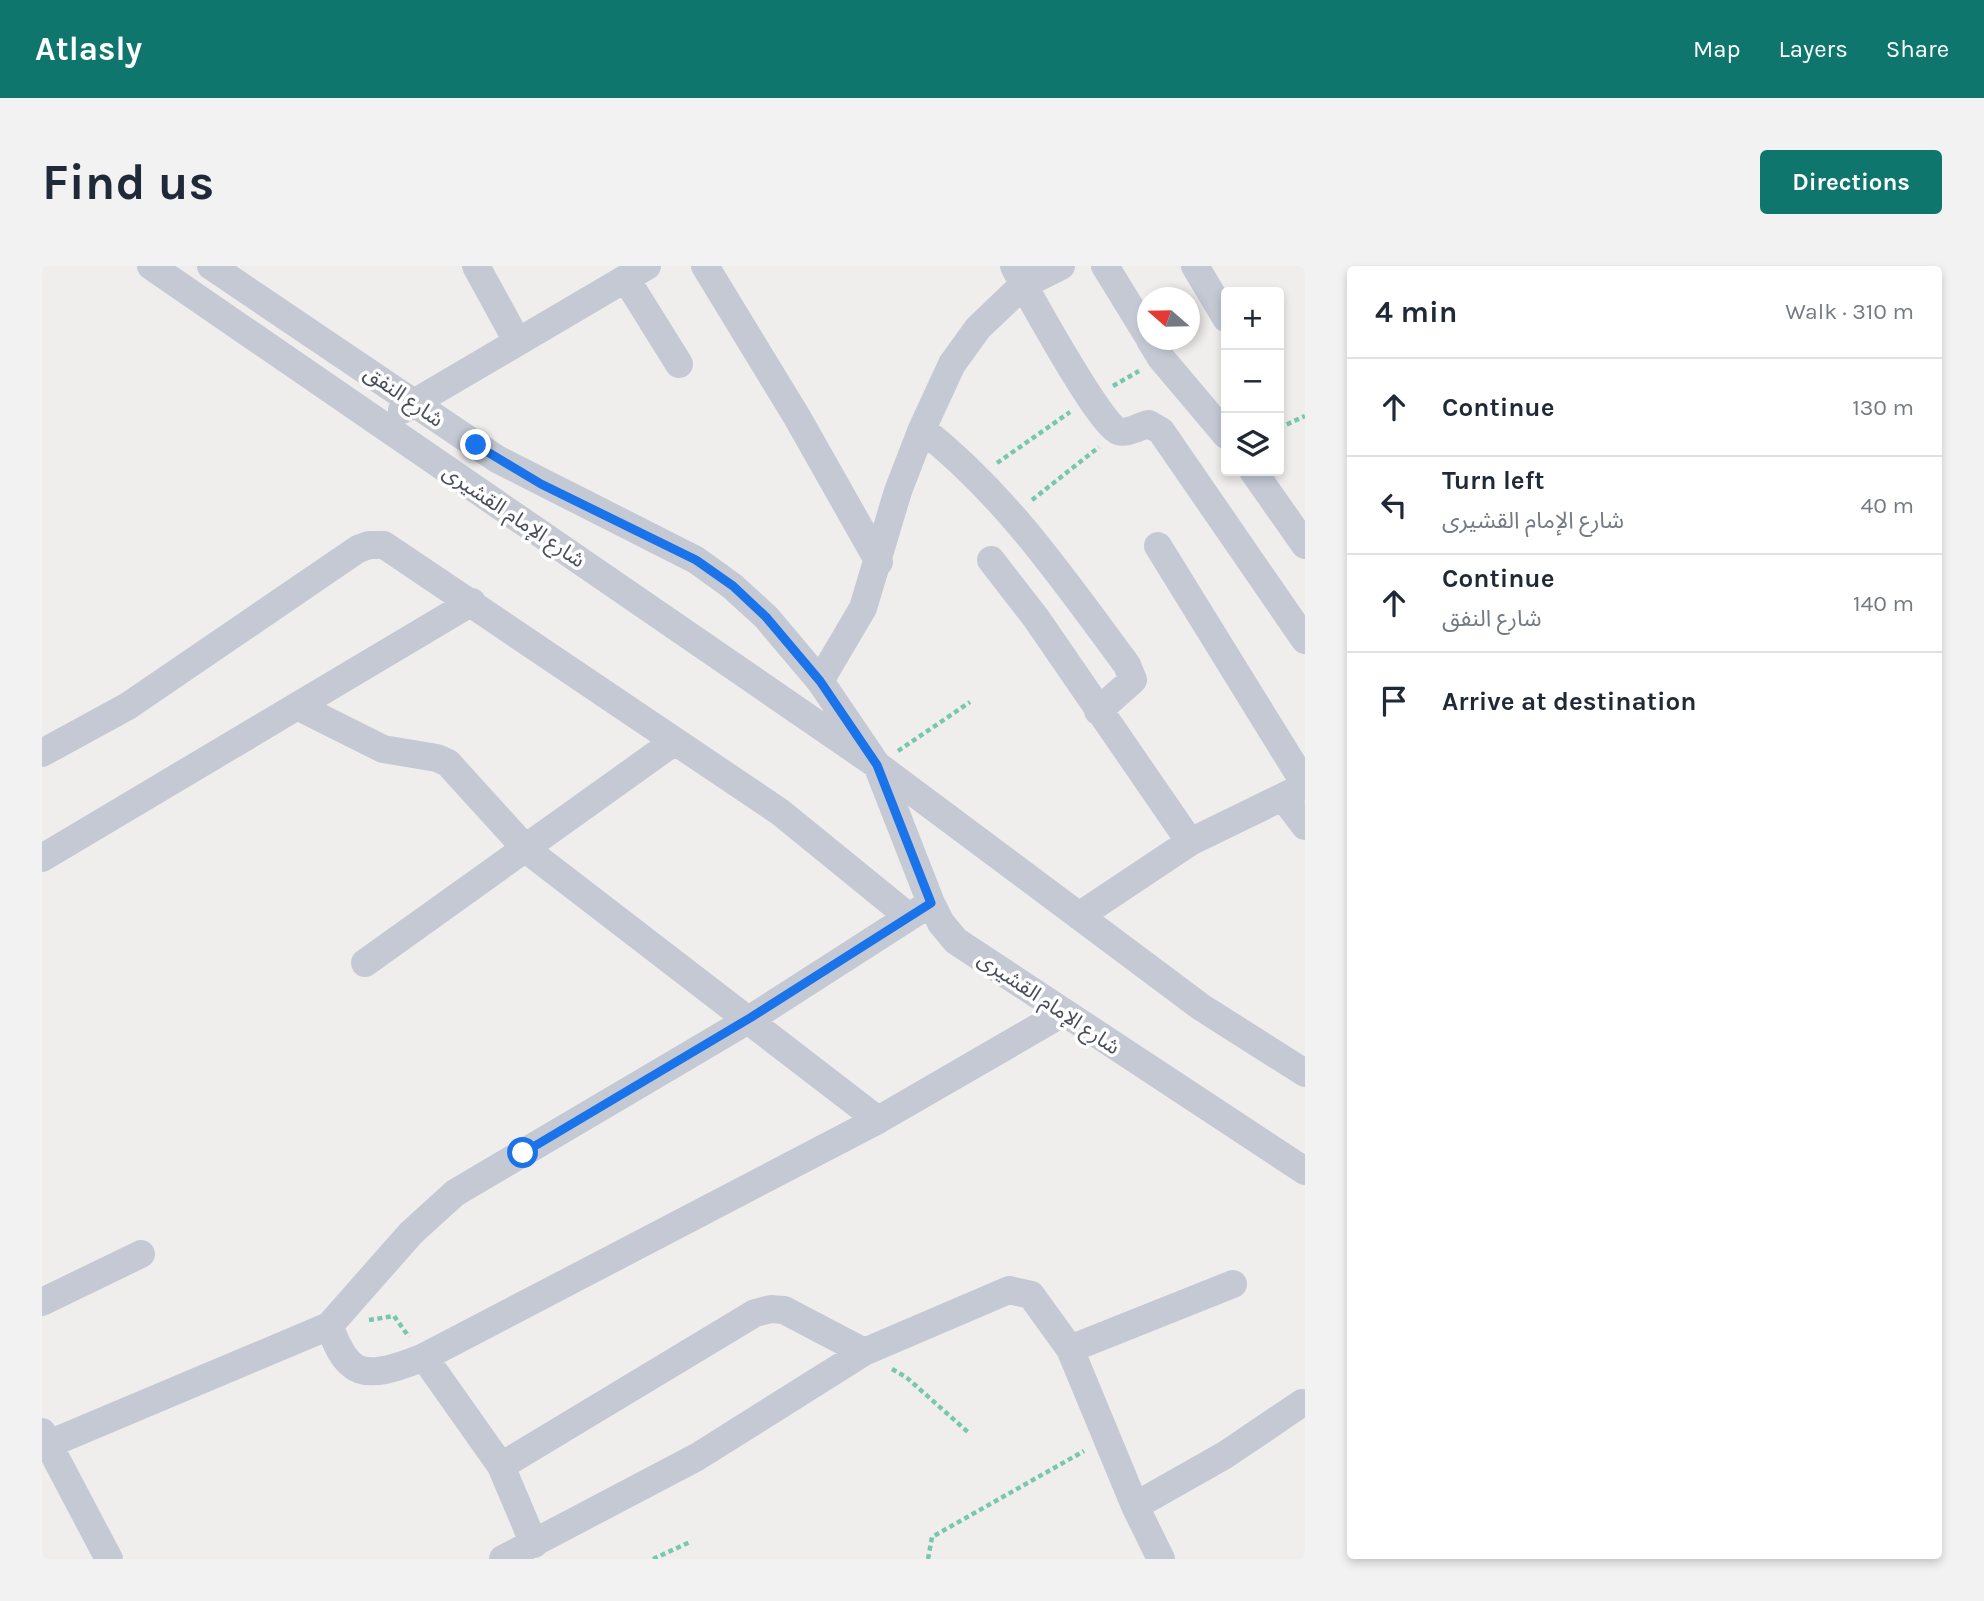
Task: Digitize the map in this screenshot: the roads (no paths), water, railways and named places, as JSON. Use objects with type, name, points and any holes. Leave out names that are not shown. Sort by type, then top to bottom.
[{"type":"street","name":"شارع الإمام القشيرى","points":[[151,266],[877,765],[1201,1007],[1305,1073]]},
{"type":"street","name":"شارع النفق","points":[[211,266],[455,432],[530,478],[696,560],[733,586],[766,617],[820,681],[877,765]]},
{"type":"street","points":[[476,266],[517,341]]},
{"type":"street","points":[[705,266],[797,417],[879,562]]},
{"type":"street","points":[[820,681],[863,608],[879,562],[898,491],[922,429],[952,364],[1019,275],[1061,266]]},
{"type":"street","points":[[1105,266],[1137,319]]},
{"type":"street","points":[[1195,266],[1221,310]]},
{"type":"street","points":[[380,424],[636,272],[679,364]]},
{"type":"street","points":[[1019,275],[1090,399],[1110,427],[1119,432],[1149,424],[1161,431],[1305,640]]},
{"type":"street","points":[[1157,350],[1221,429]]},
{"type":"street","points":[[922,429],[978,476],[1014,514],[1131,671],[1133,680],[1098,711]]},
{"type":"street","points":[[1257,476],[1305,545]]},
{"type":"street","points":[[42,752],[128,706],[358,549],[369,545],[384,545],[472,602],[920,910],[750,1018],[456,1193],[404,1241],[329,1326],[45,1438],[109,1559]]},
{"type":"street","points":[[1158,546],[1298,789],[1305,826]]},
{"type":"street","points":[[990,560],[1036,618],[1190,842]]},
{"type":"street","points":[[42,858],[472,602]]},
{"type":"street","points":[[297,706],[383,749],[448,762],[527,850],[750,1018],[878,1120]]},
{"type":"street","points":[[365,963],[527,850],[633,769],[676,741]]},
{"type":"street","name":"شارع الإمام القشيرى","points":[[877,765],[920,910],[941,923],[956,941],[1305,1171]]},
{"type":"street","points":[[1079,916],[1190,842],[1298,789]]},
{"type":"street","points":[[329,1326],[343,1354],[354,1368],[395,1368],[425,1357],[878,1120],[1063,1013]]},
{"type":"street","points":[[42,1302],[141,1254]]},
{"type":"street","points":[[1070,1349],[1233,1284]]},
{"type":"street","points":[[503,1559],[697,1457],[864,1353],[1009,1290],[1031,1295],[1070,1349],[1109,1437],[1135,1506],[1161,1559]]},
{"type":"street","points":[[501,1466],[755,1313],[771,1309],[784,1310],[864,1353]]},
{"type":"street","points":[[425,1357],[501,1466],[534,1544]]},
{"type":"street","points":[[1135,1506],[1225,1455],[1302,1404]]}]
